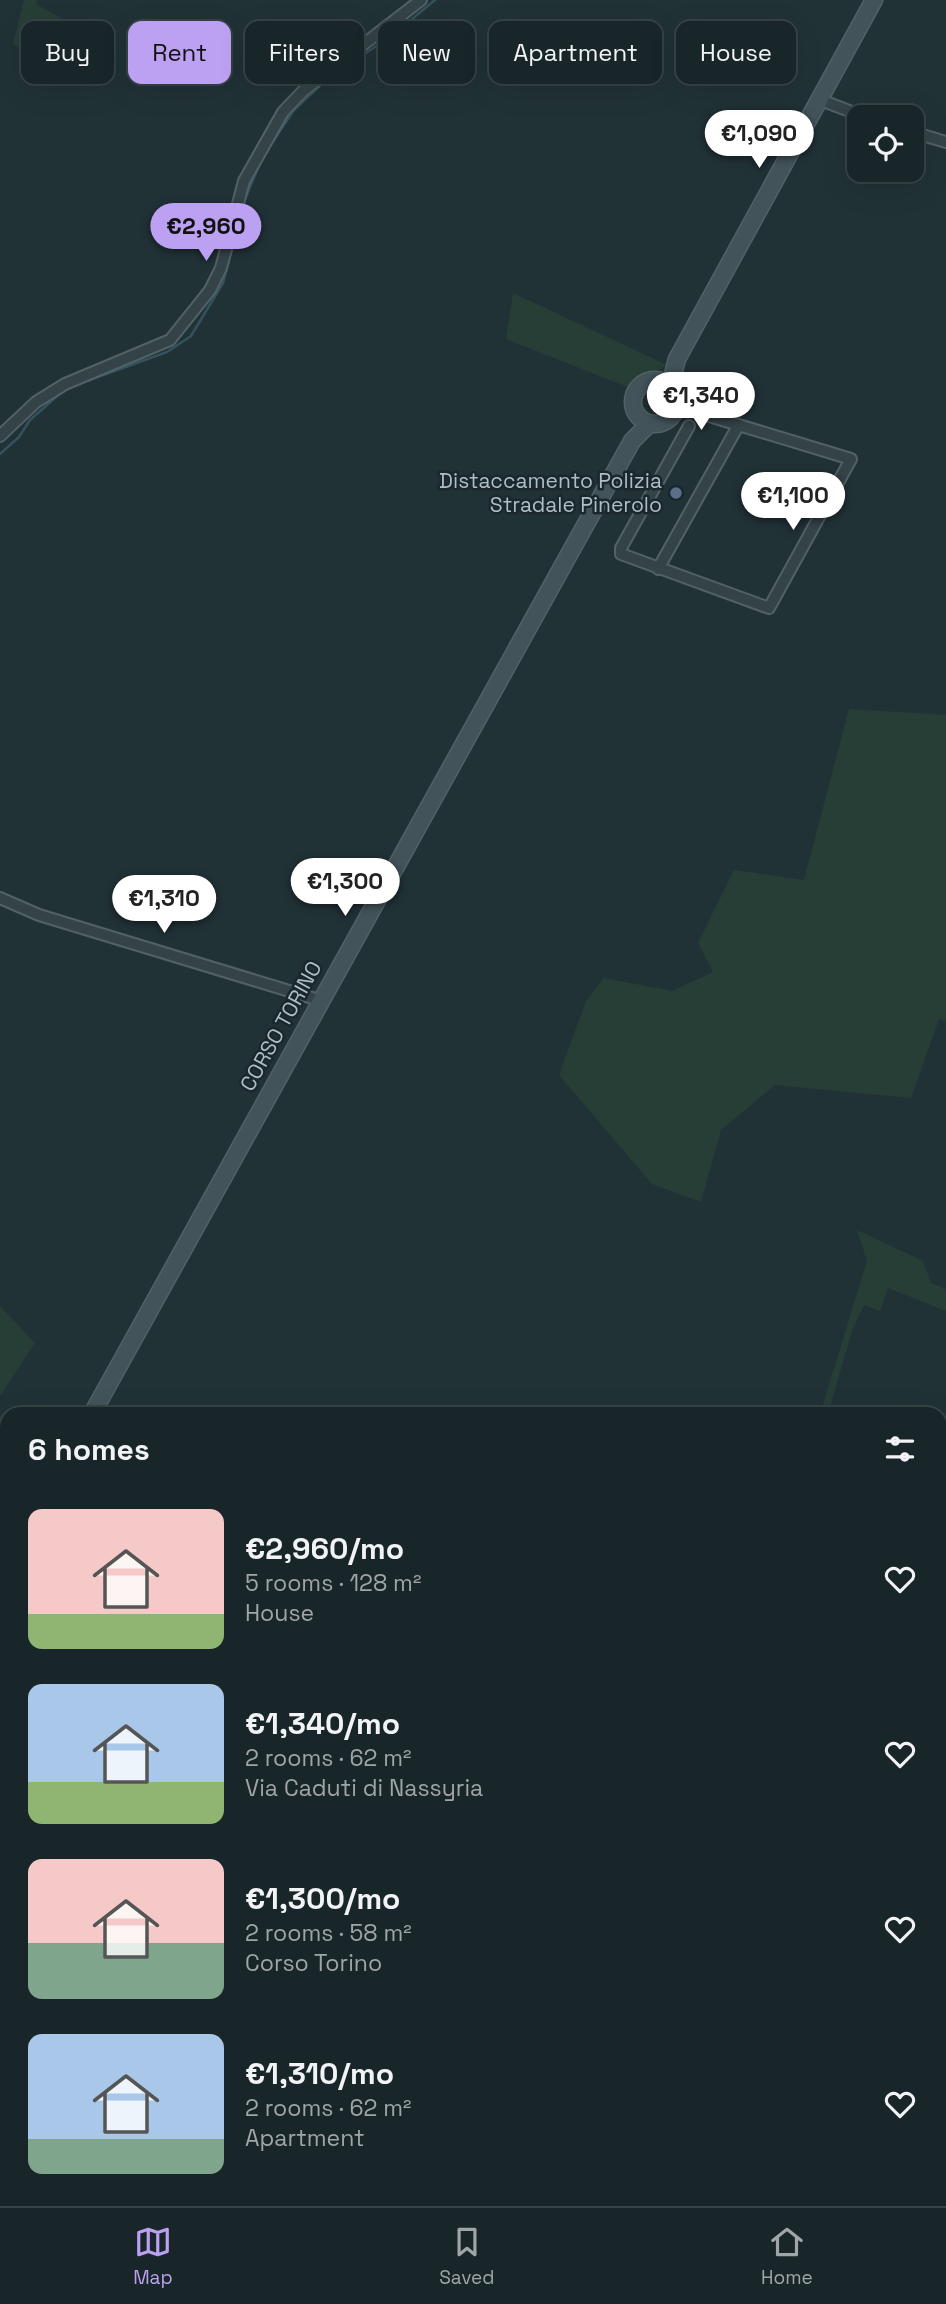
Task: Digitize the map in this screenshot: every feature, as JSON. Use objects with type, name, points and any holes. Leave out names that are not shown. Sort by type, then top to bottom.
[{"type":"main road","points":[[664,383],[817,99],[874,0]]},
{"type":"main road","points":[[645,383],[664,383],[676,396],[676,406],[668,419],[643,418],[633,401],[638,388],[645,383]]},
{"type":"main road","name":"CORSO TORINO","points":[[96,1407],[643,418]]},
{"type":"street","points":[[0,436],[36,402],[65,384],[170,340],[210,290],[221,268],[244,181],[283,113],[303,91],[421,0]]},
{"type":"street","points":[[817,99],[847,110]]},
{"type":"street","points":[[924,136],[946,142]]},
{"type":"street","points":[[676,406],[851,459],[769,608],[623,556],[620,551],[690,426]]},
{"type":"street","points":[[658,569],[738,426]]},
{"type":"street","points":[[0,898],[39,915],[319,1000]]},
{"type":"green space","points":[[24,0],[37,0],[36,4],[65,21],[21,21],[21,48],[13,44]]},
{"type":"green space","points":[[513,293],[667,365],[643,377],[630,388],[506,339]]},
{"type":"green space","points":[[849,709],[946,715],[946,1021],[939,1019],[911,1098],[775,1085],[721,1130],[701,1202],[652,1184],[559,1075],[586,1001],[604,978],[672,991],[713,972],[698,943],[734,870],[804,880]]},
{"type":"green space","points":[[857,1230],[923,1261],[931,1283],[946,1289],[946,1311],[888,1288],[880,1311],[864,1305],[852,1331],[830,1407],[822,1407],[867,1261]]},
{"type":"green space","points":[[0,1306],[35,1343],[0,1396]]},
{"type":"waterway","points":[[270,146],[294,110],[326,80],[394,34],[435,0]]},
{"type":"waterway","points":[[73,386],[167,352],[191,336],[223,283],[245,199],[261,161]]},
{"type":"waterway","points":[[0,454],[19,437],[30,420],[64,390]]},
{"type":"place","name":"Distaccamento Polizia Stradale Pinerolo","points":[[676,493]]}]
